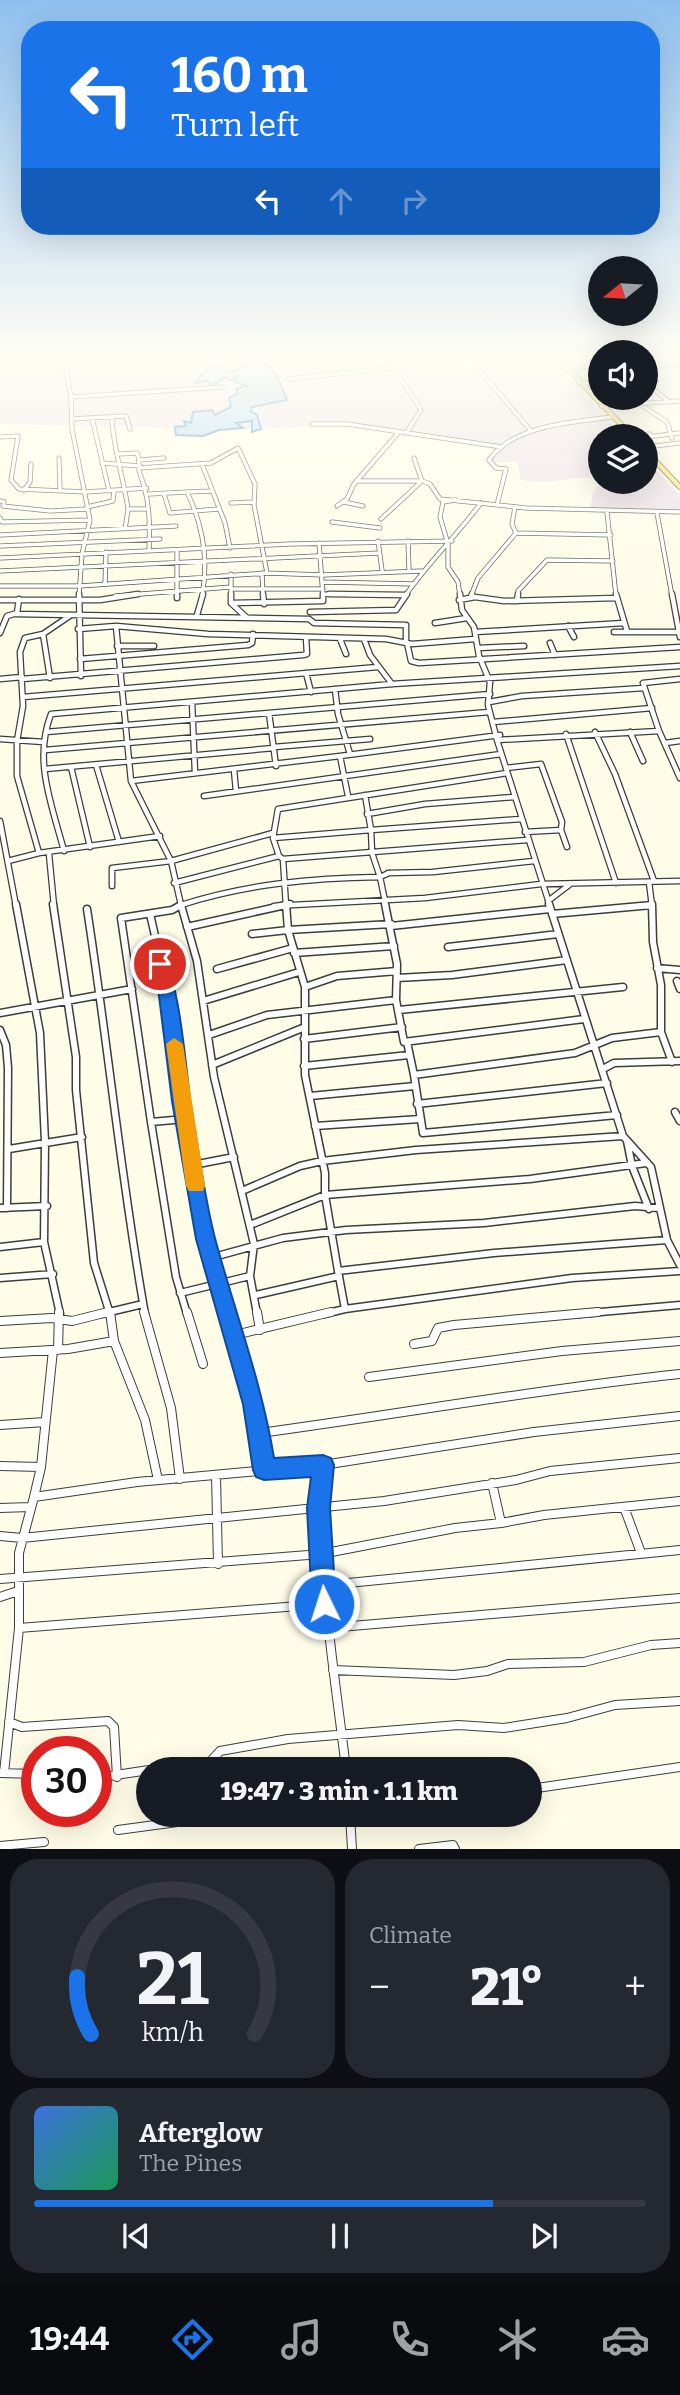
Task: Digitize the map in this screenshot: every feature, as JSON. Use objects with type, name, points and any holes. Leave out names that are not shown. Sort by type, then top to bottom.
[{"type":"main road","points":[[658,464],[679,486]]},
{"type":"main road","points":[[658,464],[679,486]]},
{"type":"street","points":[[17,445],[11,481],[18,489],[126,492],[147,488]]},
{"type":"street","points":[[76,445],[90,520],[82,554],[75,614],[81,676]]},
{"type":"street","points":[[90,520],[2,522],[0,517],[2,504],[50,511],[87,508],[113,501],[98,445]]},
{"type":"street","points":[[116,445],[128,510],[125,529]]},
{"type":"street","points":[[135,445],[149,494],[149,551]]},
{"type":"street","points":[[337,506],[344,502],[357,481],[388,445]]},
{"type":"street","points":[[490,445],[502,447]]},
{"type":"street","points":[[497,505],[506,469],[496,468],[489,460],[492,454],[505,445]]},
{"type":"street","points":[[102,463],[212,463],[238,448],[255,484],[254,502],[264,558],[264,604]]},
{"type":"street","points":[[119,454],[137,453]]},
{"type":"street","points":[[59,458],[60,490]]},
{"type":"street","points":[[140,465],[164,458]]},
{"type":"street","points":[[414,458],[422,481]]},
{"type":"street","points":[[24,490],[30,482],[32,464]]},
{"type":"street","points":[[202,464],[230,548]]},
{"type":"street","points":[[357,481],[422,481],[430,484],[437,498],[515,508],[680,512]]},
{"type":"street","points":[[381,519],[422,481]]},
{"type":"street","points":[[149,494],[211,491]]},
{"type":"street","points":[[187,492],[201,521],[205,562],[205,590],[197,615]]},
{"type":"street","points":[[164,494],[170,513],[218,509]]},
{"type":"street","points":[[456,500],[443,502],[440,510],[449,542],[448,567],[458,582],[459,600],[475,632],[481,659],[489,678],[489,712],[527,840],[578,992],[592,1049],[603,1069],[632,1166],[649,1209]]},
{"type":"street","points":[[230,503],[254,502]]},
{"type":"street","points":[[344,502],[363,506]]},
{"type":"street","points":[[310,612],[396,610],[422,570],[481,503]]},
{"type":"street","points":[[515,508],[512,524],[516,533]]},
{"type":"street","points":[[128,510],[148,509]]},
{"type":"street","points":[[607,512],[616,598],[627,631]]},
{"type":"street","points":[[614,632],[679,634],[657,513]]},
{"type":"street","points":[[332,522],[380,528]]},
{"type":"street","points":[[0,535],[176,526]]},
{"type":"street","points":[[362,541],[371,528]]},
{"type":"street","points":[[471,597],[478,578],[516,533],[611,535]]},
{"type":"street","points":[[0,546],[160,539]]},
{"type":"street","points":[[0,558],[362,541],[449,542]]},
{"type":"street","points":[[378,541],[382,570]]},
{"type":"street","points":[[408,541],[409,570]]},
{"type":"street","points":[[232,603],[323,601],[320,543]]},
{"type":"street","points":[[503,547],[512,550]]},
{"type":"street","points":[[177,551],[177,598]]},
{"type":"street","points":[[105,584],[106,552]]},
{"type":"street","points":[[0,571],[379,553]]},
{"type":"street","points":[[517,601],[517,591],[547,560],[613,561]]},
{"type":"street","points":[[0,586],[80,586],[178,577],[264,573],[323,575],[422,570]]},
{"type":"street","points":[[232,575],[232,603],[246,617]]},
{"type":"street","points":[[323,582],[414,584]]},
{"type":"street","points":[[0,600],[100,600],[113,596],[231,588],[406,595]]},
{"type":"street","points":[[459,600],[471,597],[517,601],[616,598]]},
{"type":"street","points":[[15,614],[19,599]]},
{"type":"street","points":[[309,619],[313,603]]},
{"type":"street","points":[[0,613],[7,616],[197,615],[309,619],[314,623],[406,625],[407,642],[414,663],[680,647]]},
{"type":"street","points":[[38,853],[20,792],[17,741],[23,697],[20,661],[23,640],[43,634],[75,614]]},
{"type":"street","points":[[0,633],[7,616]]},
{"type":"street","points":[[435,623],[467,618]]},
{"type":"street","points":[[521,620],[524,628]]},
{"type":"street","points":[[475,632],[624,623]]},
{"type":"street","points":[[568,626],[574,637]]},
{"type":"street","points":[[78,629],[123,627],[407,642],[475,639]]},
{"type":"street","points":[[116,629],[131,781],[140,804],[160,836],[171,861],[174,883],[197,961],[212,1065],[254,1244],[250,1276],[256,1295],[260,1330]]},
{"type":"street","points":[[43,634],[50,678]]},
{"type":"street","points":[[80,659],[248,645],[252,643],[253,635]]},
{"type":"street","points":[[0,679],[81,676],[303,656],[308,651],[306,637]]},
{"type":"street","points":[[340,639],[346,654]]},
{"type":"street","points":[[364,639],[378,667],[392,684]]},
{"type":"street","points":[[550,643],[555,655]]},
{"type":"street","points":[[117,646],[154,646]]},
{"type":"street","points":[[478,648],[524,646]]},
{"type":"street","points":[[64,851],[45,769],[44,742],[51,714],[392,684],[680,666]]},
{"type":"street","points":[[23,697],[378,667]]},
{"type":"street","points":[[306,673],[311,692]]},
{"type":"street","points":[[680,679],[643,683],[659,731],[680,778]]},
{"type":"street","points":[[489,702],[522,696],[644,688]]},
{"type":"street","points":[[335,690],[345,742],[351,754]]},
{"type":"street","points":[[46,732],[490,694]]},
{"type":"street","points":[[192,702],[195,773]]},
{"type":"street","points":[[493,722],[652,708]]},
{"type":"street","points":[[45,750],[489,712]]},
{"type":"street","points":[[269,713],[276,766]]},
{"type":"street","points":[[131,781],[276,766],[351,754],[497,737],[659,731]]},
{"type":"street","points":[[595,732],[615,774],[651,882],[657,968],[661,985],[661,1032],[676,1062],[614,1063],[603,1069]]},
{"type":"street","points":[[630,732],[643,761]]},
{"type":"street","points":[[566,734],[616,883]]},
{"type":"street","points":[[0,739],[44,742]]},
{"type":"street","points":[[45,769],[370,739]]},
{"type":"street","points":[[665,743],[680,741]]},
{"type":"street","points":[[204,796],[501,754]]},
{"type":"street","points":[[340,756],[348,796]]},
{"type":"street","points":[[345,1309],[304,1066],[305,987],[288,930],[285,905],[287,873],[273,836],[278,809],[541,764],[562,822],[561,830],[567,847]]},
{"type":"street","points":[[96,765],[118,842]]},
{"type":"street","points":[[71,767],[90,847]]},
{"type":"street","points":[[234,770],[236,791]]},
{"type":"street","points":[[365,795],[372,853],[380,874],[391,925],[397,975],[396,1000],[414,1075],[426,1150]]},
{"type":"street","points":[[367,814],[425,804],[514,797]]},
{"type":"street","points":[[112,887],[112,868],[171,861],[273,836],[521,819]]},
{"type":"street","points":[[0,821],[26,969],[36,1006],[45,1142],[47,1206],[44,1242],[61,1320],[41,1466],[22,1538],[18,1580],[19,1628],[2,1773],[21,1774]]},
{"type":"street","points":[[525,832],[561,830]]},
{"type":"street","points":[[8,861],[38,853],[49,854],[160,836]]},
{"type":"street","points":[[174,883],[281,858],[527,840]]},
{"type":"street","points":[[49,854],[51,893],[64,961],[67,1002],[76,1056],[76,1090],[94,1263],[108,1301],[114,1341],[145,1420],[158,1480]]},
{"type":"street","points":[[203,1364],[180,1293],[119,919],[176,909],[206,897],[285,882],[433,872],[534,861]]},
{"type":"street","points":[[187,928],[265,907],[285,905],[385,901],[541,884],[680,881]]},
{"type":"street","points":[[548,901],[569,885]]},
{"type":"street","points":[[252,934],[652,905]]},
{"type":"street","points":[[87,909],[101,996],[127,1212],[143,1304],[171,1408],[180,1479]]},
{"type":"street","points":[[150,914],[167,988],[192,1165],[210,1258],[235,1335],[260,1433],[264,1470]]},
{"type":"street","points":[[448,947],[558,934]]},
{"type":"street","points":[[217,970],[294,950],[394,946]]},
{"type":"street","points":[[305,987],[332,977],[452,975],[567,960]]},
{"type":"street","points":[[657,968],[680,970]]},
{"type":"street","points":[[203,1001],[299,972]]},
{"type":"street","points":[[677,981],[680,989]]},
{"type":"street","points":[[399,1010],[623,986]]},
{"type":"street","points":[[0,1013],[132,989]]},
{"type":"street","points":[[209,1035],[267,1015],[305,1008],[396,1000]]},
{"type":"street","points":[[407,1042],[584,1019]]},
{"type":"street","points":[[212,1065],[305,1027]]},
{"type":"street","points":[[304,1039],[402,1027]]},
{"type":"street","points":[[0,1030],[6,1045],[9,1149],[3,1208],[47,1206]]},
{"type":"street","points":[[414,1075],[592,1049],[612,1038],[661,1032]]},
{"type":"street","points":[[304,1066],[409,1055]]},
{"type":"street","points":[[417,1104],[607,1083]]},
{"type":"street","points":[[310,1096],[415,1086]]},
{"type":"street","points":[[676,1112],[680,1121]]},
{"type":"street","points":[[423,1133],[617,1115]]},
{"type":"street","points":[[151,1122],[185,1119]]},
{"type":"street","points":[[315,1126],[420,1119]]},
{"type":"street","points":[[9,1149],[82,1137]]},
{"type":"street","points":[[242,1191],[300,1166],[322,1161],[426,1150],[625,1138],[651,1167],[667,1240],[680,1265]]},
{"type":"street","points":[[192,1165],[234,1157]]},
{"type":"street","points":[[250,1226],[325,1195],[530,1179],[646,1163]]},
{"type":"street","points":[[210,1258],[254,1244],[332,1232],[484,1223],[635,1206],[659,1208]]},
{"type":"street","points":[[256,1295],[339,1274],[494,1253],[667,1240]]},
{"type":"street","points":[[0,1247],[44,1242]]},
{"type":"street","points":[[235,1335],[345,1309],[572,1278],[680,1271]]},
{"type":"street","points":[[0,1278],[53,1274]]},
{"type":"street","points":[[180,1293],[250,1276]]},
{"type":"street","points":[[0,1321],[52,1318],[72,1321],[143,1304]]},
{"type":"street","points":[[414,1344],[432,1341],[438,1328],[454,1325],[680,1305]]},
{"type":"street","points":[[0,1353],[56,1350],[114,1341]]},
{"type":"street","points":[[369,1377],[562,1350],[680,1341]]},
{"type":"street","points":[[260,1433],[433,1410],[593,1384],[680,1374]]},
{"type":"street","points":[[34,1497],[158,1480],[323,1465],[564,1427],[680,1416]]},
{"type":"street","points":[[0,1425],[46,1422]]},
{"type":"street","points":[[0,1535],[22,1538],[384,1501],[550,1471],[680,1458]]},
{"type":"street","points":[[323,1465],[319,1508],[324,1604],[345,1757]]},
{"type":"street","points":[[0,1466],[41,1466]]},
{"type":"street","points":[[216,1475],[218,1564]]},
{"type":"street","points":[[492,1483],[501,1523]]},
{"type":"street","points":[[0,1579],[18,1580],[144,1570],[209,1561],[218,1564],[321,1553],[455,1528],[680,1501]]},
{"type":"street","points":[[0,1508],[30,1507]]},
{"type":"street","points":[[624,1507],[641,1553]]},
{"type":"street","points":[[324,1604],[328,1585],[680,1550]]},
{"type":"street","points":[[0,1597],[18,1591]]},
{"type":"street","points":[[328,1628],[525,1614],[620,1601],[680,1598]]},
{"type":"street","points":[[19,1628],[324,1604]]},
{"type":"street","points":[[333,1670],[454,1675],[488,1671],[508,1664],[584,1662],[642,1646],[680,1643]]},
{"type":"street","points":[[0,1699],[10,1699]]},
{"type":"street","points":[[215,1757],[220,1751],[288,1739],[458,1726],[504,1728],[567,1718],[615,1705],[680,1701]]},
{"type":"street","points":[[9,1722],[22,1727],[108,1721],[114,1727],[117,1777]]},
{"type":"street","points":[[542,1786],[680,1768]]},
{"type":"street","points":[[112,1777],[136,1773]]},
{"type":"street","points":[[118,1830],[136,1827]]},
{"type":"street","points":[[351,1827],[352,1849]]},
{"type":"street","points":[[0,1846],[44,1842]]},
{"type":"street","points":[[419,1849],[448,1845],[453,1845],[455,1849]]},
{"type":"shaded area","points":[[482,445],[588,445],[588,477],[543,482],[521,480],[517,461],[493,463],[493,447]]},
{"type":"shaded area","points":[[658,472],[680,495],[680,511],[590,509],[593,494],[658,494]]},
{"type":"slow traffic","points":[[174,1044],[196,1186]]},
{"type":"route","points":[[160,964],[167,988],[181,1101],[205,1239],[254,1404],[264,1470],[323,1465],[319,1508],[324,1604]]}]
